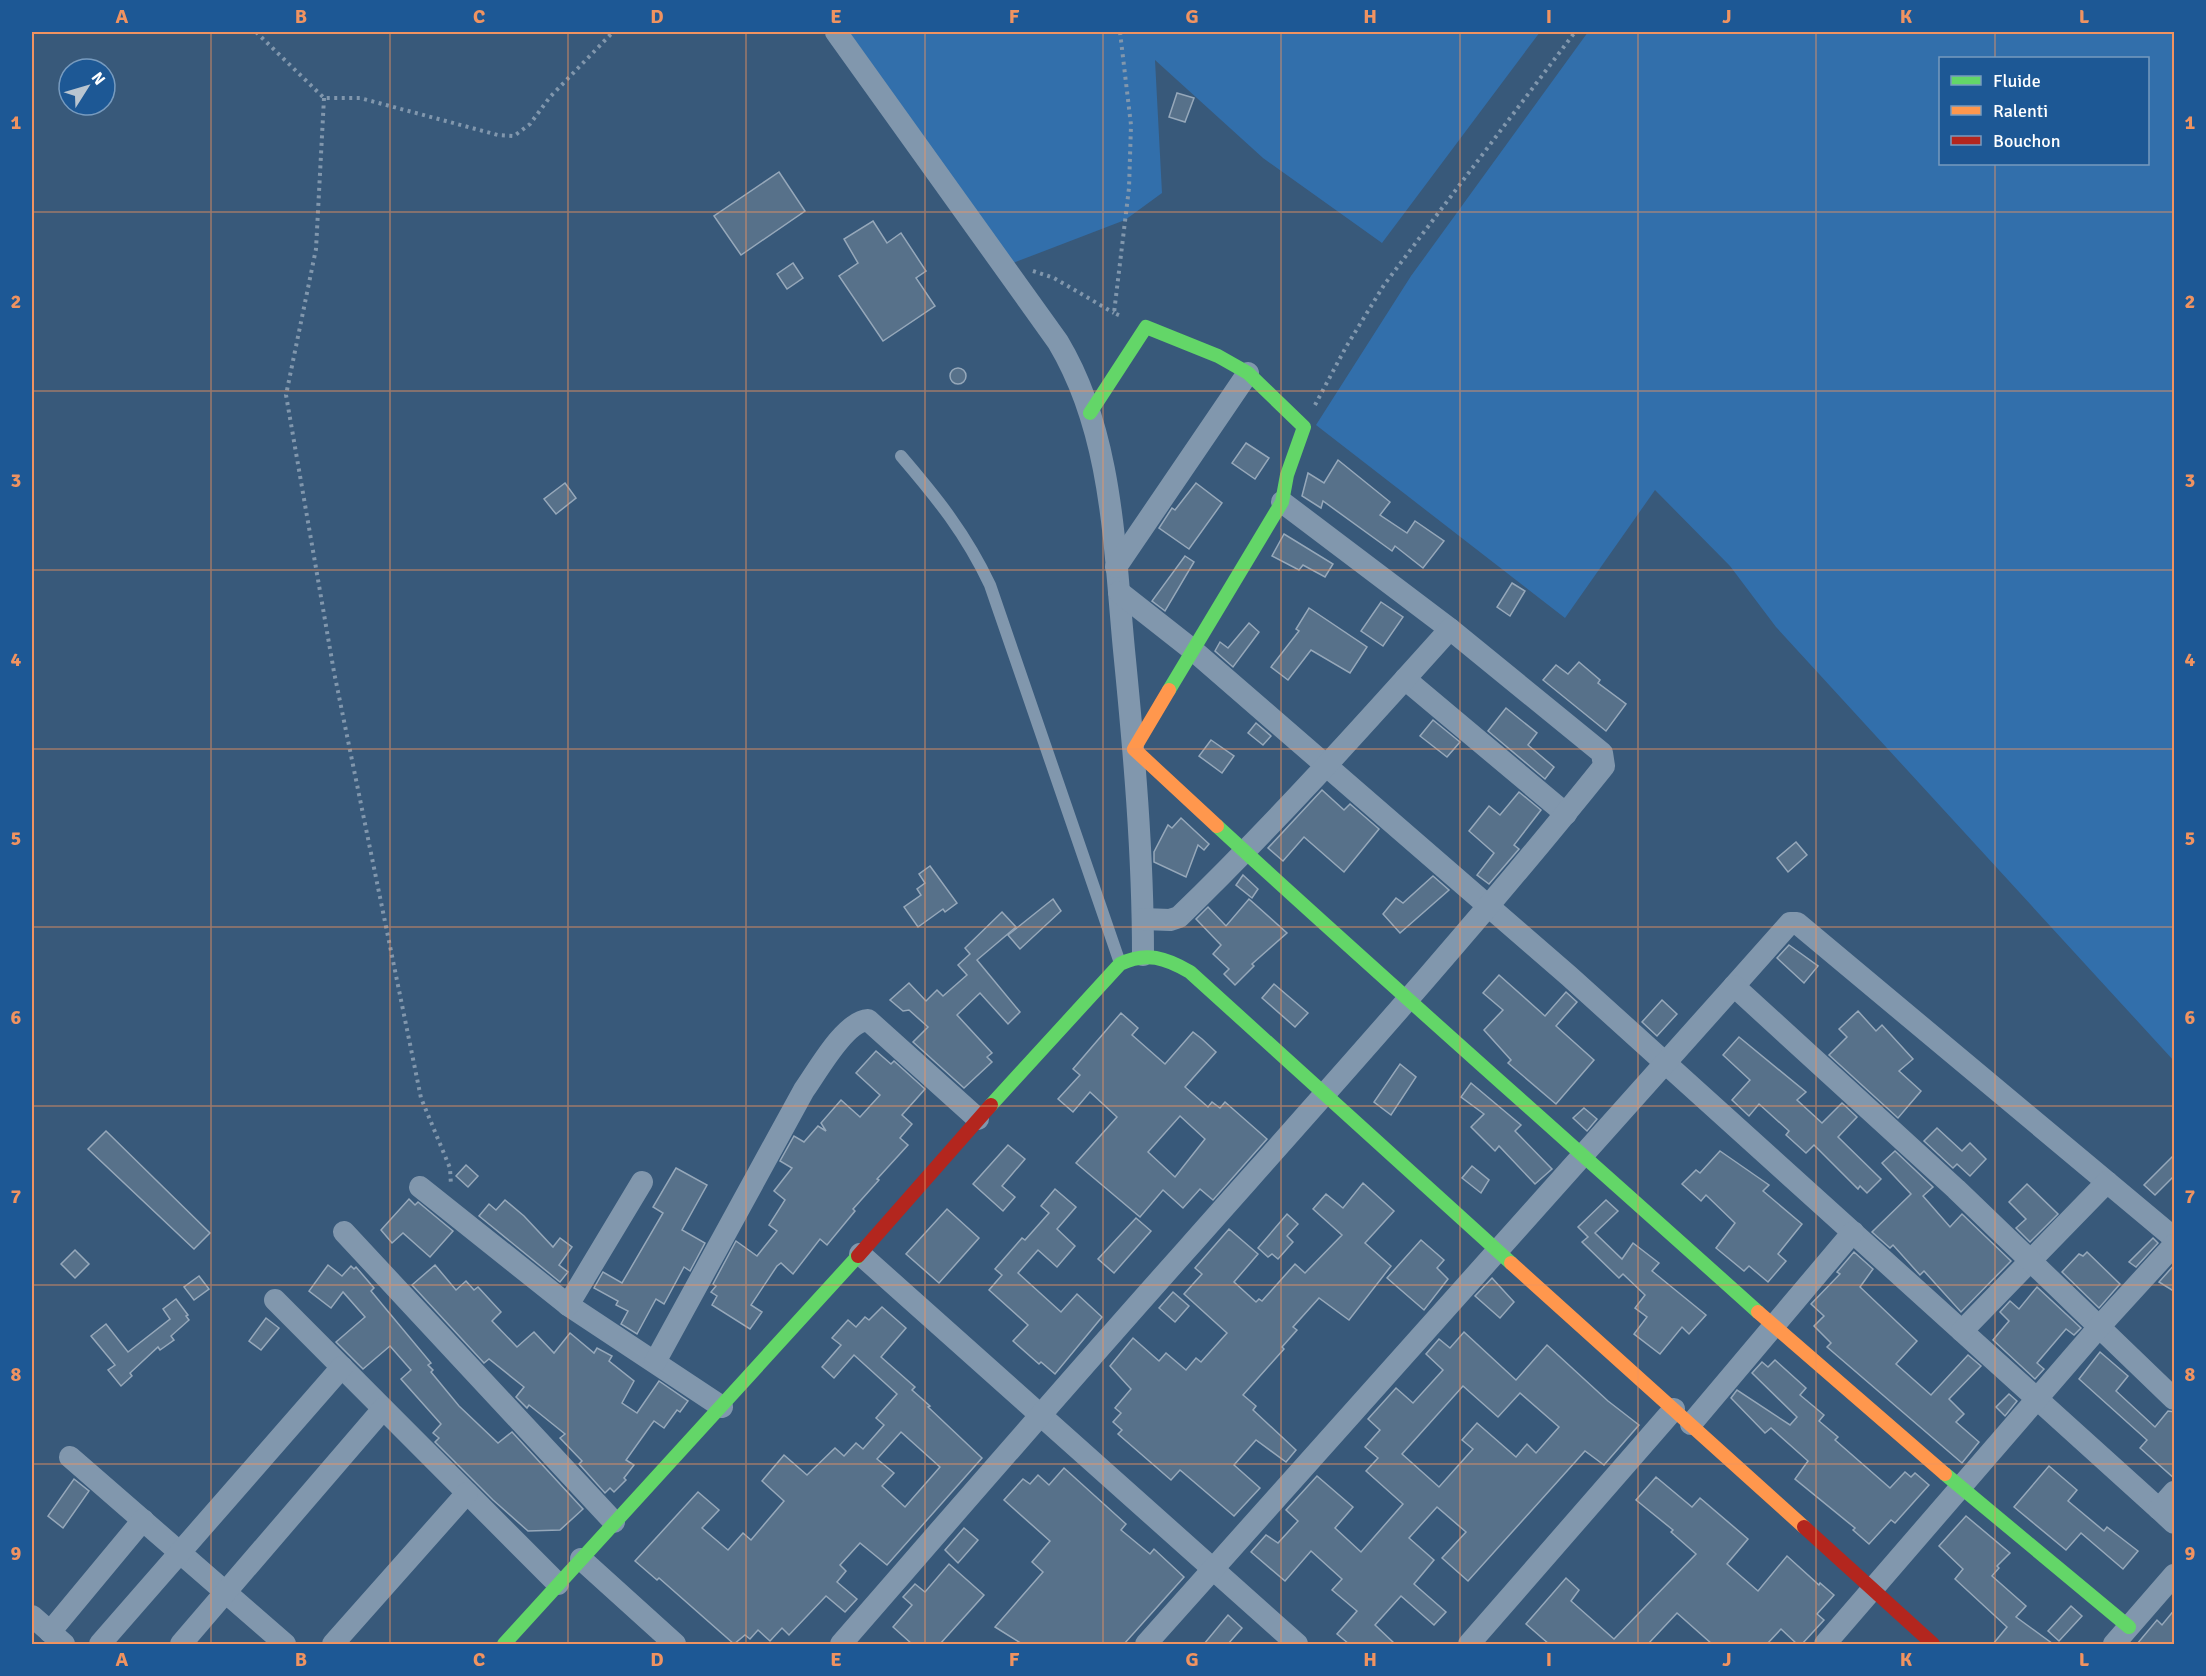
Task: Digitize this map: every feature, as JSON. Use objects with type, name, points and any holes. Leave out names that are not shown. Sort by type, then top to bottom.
[{"type":"street","points":[[836,32],[949,192],[1001,260],[1067,357],[1090,413],[1109,497],[1119,592],[1134,749],[1143,955]]},
{"type":"street","points":[[1090,413],[1146,327],[1218,356],[1248,373],[1304,427],[1287,475],[1282,502],[1134,749]]},
{"type":"street","points":[[1116,567],[1248,373]]},
{"type":"street","points":[[841,1644],[1324,1094],[1408,1002],[1489,908],[1604,765],[1602,753],[1450,628],[1282,502]]},
{"type":"street","points":[[1119,592],[1194,651],[1328,765],[1666,1063],[2167,1516],[2175,1492]]},
{"type":"street","points":[[1143,919],[1175,919],[1244,853],[1328,765],[1450,628]]},
{"type":"street","points":[[1404,679],[1566,814]]},
{"type":"street","points":[[1134,749],[1408,1002],[1584,1154],[1774,1326],[1960,1487],[2129,1627]]},
{"type":"street","points":[[1146,1644],[1790,923],[1797,923],[2175,1238]]},
{"type":"street","points":[[504,1644],[722,1407],[978,1119],[1120,964],[1131,957],[1143,955],[1167,958],[1191,972],[1933,1644]]},
{"type":"street","points":[[1734,986],[1847,1086],[2175,1399]]},
{"type":"street","points":[[655,1362],[804,1090],[826,1057],[855,1023],[868,1020],[978,1119]]},
{"type":"street","points":[[568,1305],[642,1182]]},
{"type":"street","points":[[1962,1331],[2028,1260],[2107,1182]]},
{"type":"street","points":[[420,1187],[568,1305],[722,1407]]},
{"type":"street","points":[[344,1232],[614,1522]]},
{"type":"street","points":[[1469,1644],[1683,1417],[1774,1326],[1853,1232]]},
{"type":"street","points":[[1824,1644],[2099,1327],[2175,1245]]},
{"type":"street","points":[[860,1254],[1297,1644]]},
{"type":"street","points":[[275,1300],[558,1584]]},
{"type":"street","points":[[100,1644],[342,1367]]},
{"type":"street","points":[[181,1644],[383,1409]]},
{"type":"street","points":[[70,1457],[181,1551],[285,1644]]},
{"type":"street","points":[[333,1644],[467,1493]]},
{"type":"street","points":[[32,1616],[57,1638],[143,1520]]},
{"type":"street","points":[[581,1559],[675,1644]]},
{"type":"street","points":[[2114,1644],[2175,1575]]},
{"type":"lane","points":[[901,456],[940,500],[960,528],[990,585],[1120,964]]},
{"type":"path","points":[[256,32],[324,98],[360,98],[498,135],[514,136],[530,124],[550,97],[613,32]]},
{"type":"path","points":[[1114,314],[1129,188],[1131,125],[1120,32]]},
{"type":"path","points":[[1304,427],[1346,347],[1384,285],[1575,32]]},
{"type":"path","points":[[324,98],[316,249],[286,395],[334,672],[421,1098],[450,1168],[452,1212]]},
{"type":"path","points":[[1001,260],[1054,278],[1114,314],[1146,327]]},
{"type":"shaded area","points":[[849,32],[1540,32],[1382,243],[1263,158],[1155,60],[1162,193],[1125,220],[1013,263]]},
{"type":"shaded area","points":[[1588,32],[2174,32],[2174,1061],[1776,627],[1730,566],[1655,490],[1565,618],[1316,425],[1411,276]]},
{"type":"building","points":[[1177,93],[1194,98],[1185,122],[1169,117]]},
{"type":"building","points":[[779,172],[805,211],[741,255],[714,216]]},
{"type":"building","points":[[873,221],[887,243],[901,233],[926,271],[916,278],[935,306],[883,341],[839,276],[858,263],[844,239]]},
{"type":"building","points":[[793,263],[803,278],[787,289],[777,274]]},
{"type":"building","points":[[958,368],[964,370],[966,376],[964,382],[958,384],[952,382],[950,376],[952,370]]},
{"type":"building","points":[[1246,443],[1269,458],[1255,479],[1232,463]]},
{"type":"building","points":[[1338,460],[1390,502],[1380,515],[1407,533],[1415,521],[1444,541],[1423,568],[1395,546],[1392,551],[1323,501],[1321,508],[1302,496],[1308,473],[1324,483]]},
{"type":"building","points":[[565,483],[576,498],[556,514],[544,499]]},
{"type":"building","points":[[1196,483],[1222,503],[1189,549],[1159,528],[1172,508],[1175,510]]},
{"type":"building","points":[[1284,534],[1333,564],[1325,577],[1303,565],[1299,570],[1272,556]]},
{"type":"building","points":[[1185,556],[1194,562],[1165,611],[1152,601]]},
{"type":"building","points":[[1512,583],[1525,591],[1510,616],[1497,607]]},
{"type":"building","points":[[1381,602],[1403,617],[1383,646],[1361,631]]},
{"type":"building","points":[[1309,608],[1367,647],[1350,673],[1311,650],[1288,680],[1271,667],[1299,631],[1296,629]]},
{"type":"building","points":[[1249,623],[1259,632],[1233,667],[1215,651],[1220,642],[1228,648]]},
{"type":"building","points":[[1579,662],[1600,680],[1598,683],[1626,704],[1606,731],[1543,680],[1556,665],[1568,674]]},
{"type":"building","points":[[1506,708],[1537,733],[1528,745],[1554,767],[1545,779],[1488,731]]},
{"type":"building","points":[[1433,720],[1460,742],[1447,757],[1420,736]]},
{"type":"building","points":[[1256,723],[1271,736],[1263,745],[1248,733]]},
{"type":"building","points":[[1211,740],[1234,756],[1222,773],[1199,756]]},
{"type":"building","points":[[1322,790],[1344,810],[1350,804],[1379,829],[1344,872],[1304,837],[1283,861],[1268,848]]},
{"type":"building","points":[[1519,792],[1541,810],[1514,845],[1519,849],[1489,884],[1477,875],[1494,853],[1469,831],[1489,806],[1500,815]]},
{"type":"building","points":[[1181,818],[1209,844],[1204,850],[1198,845],[1186,877],[1154,862],[1154,852],[1168,825],[1172,828]]},
{"type":"building","points":[[1796,842],[1807,855],[1788,872],[1777,858]]},
{"type":"building","points":[[930,866],[957,903],[945,912],[943,909],[918,927],[904,907],[921,895],[917,889],[925,883],[919,874]]},
{"type":"building","points":[[1243,875],[1258,889],[1252,898],[1236,885]]},
{"type":"building","points":[[1433,876],[1449,890],[1400,933],[1383,914],[1396,898],[1403,903]]},
{"type":"building","points":[[1053,899],[1061,911],[1020,949],[1008,935]]},
{"type":"building","points":[[1249,899],[1287,933],[1252,964],[1254,966],[1235,985],[1224,974],[1229,969],[1213,954],[1221,945],[1196,919],[1208,907],[1226,926]]},
{"type":"building","points":[[1002,912],[1016,927],[977,960],[1020,1012],[1008,1024],[980,993],[957,1015],[992,1053],[987,1057],[992,1062],[964,1088],[913,1042],[928,1027],[909,1010],[903,1011],[890,1000],[909,983],[926,1001],[937,990],[943,996],[967,975],[958,965],[970,954],[965,948]]},
{"type":"building","points":[[1789,945],[1818,966],[1804,983],[1777,958]]},
{"type":"building","points":[[1499,975],[1545,1016],[1566,992],[1577,1002],[1556,1026],[1594,1060],[1556,1104],[1508,1063],[1511,1060],[1484,1030],[1503,1010],[1483,993]]},
{"type":"building","points":[[1274,984],[1308,1013],[1295,1027],[1262,998]]},
{"type":"building","points":[[1662,1000],[1677,1014],[1657,1036],[1642,1022]]},
{"type":"building","points":[[1858,1011],[1876,1031],[1882,1025],[1913,1059],[1899,1071],[1921,1091],[1898,1118],[1829,1055],[1847,1037],[1839,1029]]},
{"type":"building","points":[[1121,1013],[1138,1028],[1132,1035],[1165,1064],[1193,1032],[1216,1052],[1185,1087],[1208,1107],[1212,1102],[1220,1108],[1225,1102],[1267,1139],[1213,1200],[1200,1189],[1183,1208],[1163,1190],[1140,1217],[1076,1163],[1117,1117],[1090,1092],[1073,1112],[1058,1099],[1080,1075],[1073,1069]],"holes":[[[1180,1116],[1205,1139],[1175,1177],[1148,1152]]]},
{"type":"building","points":[[1739,1037],[1806,1092],[1797,1100],[1822,1123],[1842,1103],[1857,1117],[1838,1137],[1881,1179],[1867,1193],[1860,1186],[1858,1189],[1814,1145],[1806,1153],[1786,1135],[1789,1131],[1759,1104],[1749,1116],[1732,1100],[1750,1080],[1723,1055]]},
{"type":"building","points":[[876,1051],[891,1064],[894,1061],[925,1089],[902,1115],[912,1124],[900,1138],[908,1145],[877,1179],[879,1180],[853,1209],[855,1211],[827,1245],[820,1239],[793,1274],[781,1263],[777,1266],[751,1305],[762,1312],[750,1329],[712,1305],[717,1296],[711,1292],[716,1286],[713,1284],[736,1241],[757,1256],[777,1231],[769,1225],[785,1200],[774,1191],[792,1168],[780,1161],[794,1136],[804,1142],[818,1126],[826,1131],[821,1123],[841,1100],[860,1117],[880,1095],[856,1073]]},
{"type":"building","points":[[1400,1064],[1416,1077],[1391,1115],[1374,1102]]},
{"type":"building","points":[[1471,1083],[1521,1125],[1515,1131],[1552,1169],[1535,1184],[1499,1146],[1495,1151],[1471,1127],[1484,1114],[1461,1097]]},
{"type":"building","points":[[1584,1108],[1597,1119],[1587,1131],[1573,1118]]},
{"type":"building","points":[[1937,1128],[1962,1151],[1970,1143],[1986,1159],[1970,1176],[1957,1164],[1953,1168],[1924,1141]]},
{"type":"building","points":[[106,1131],[210,1233],[194,1249],[88,1149]]},
{"type":"building","points":[[1008,1145],[1025,1159],[1002,1186],[1015,1197],[1003,1211],[973,1184]]},
{"type":"building","points":[[1720,1151],[1769,1185],[1763,1191],[1802,1224],[1778,1254],[1786,1261],[1768,1282],[1749,1266],[1744,1271],[1716,1248],[1735,1223],[1706,1195],[1701,1201],[1682,1184],[1696,1170],[1700,1173]]},
{"type":"building","points":[[1895,1151],[1933,1187],[1923,1196],[1950,1227],[1962,1214],[2011,1261],[1961,1312],[1924,1271],[1920,1275],[1893,1245],[1890,1248],[1872,1232],[1911,1194],[1882,1163]]},
{"type":"building","points":[[2175,1154],[2175,1175],[2155,1195],[2144,1185]]},
{"type":"building","points":[[466,1165],[478,1176],[468,1187],[456,1176]]},
{"type":"building","points":[[1472,1166],[1489,1180],[1481,1193],[1462,1178]]},
{"type":"building","points":[[676,1168],[707,1185],[682,1230],[705,1243],[690,1271],[684,1267],[664,1304],[656,1299],[637,1334],[621,1324],[628,1311],[616,1305],[618,1301],[594,1288],[603,1272],[622,1283],[663,1213],[653,1207]]},
{"type":"building","points":[[1363,1183],[1394,1211],[1365,1243],[1391,1266],[1349,1320],[1319,1298],[1293,1327],[1297,1330],[1282,1347],[1284,1349],[1243,1395],[1256,1406],[1253,1410],[1296,1450],[1286,1462],[1256,1440],[1234,1465],[1260,1488],[1234,1516],[1180,1470],[1171,1480],[1118,1434],[1122,1430],[1113,1422],[1121,1413],[1115,1408],[1131,1389],[1110,1366],[1133,1338],[1159,1361],[1166,1353],[1186,1370],[1196,1358],[1201,1362],[1227,1333],[1184,1294],[1202,1274],[1195,1268],[1229,1229],[1258,1254],[1234,1282],[1256,1302],[1259,1299],[1262,1301],[1295,1264],[1305,1273],[1342,1235],[1313,1209],[1326,1194],[1343,1208]]},
{"type":"building","points":[[2027,1184],[2058,1214],[2030,1242],[2016,1228],[2026,1219],[2009,1202]]},
{"type":"building","points":[[1055,1189],[1076,1207],[1057,1229],[1075,1246],[1057,1267],[1038,1250],[1018,1273],[1061,1312],[1077,1294],[1102,1317],[1055,1374],[1041,1362],[1039,1364],[1013,1341],[1028,1325],[989,1290],[1002,1275],[995,1269],[1022,1238],[1025,1240],[1049,1213],[1041,1206]]},
{"type":"building","points":[[409,1199],[415,1205],[418,1202],[453,1231],[430,1257],[403,1233],[392,1243],[381,1230]]},
{"type":"building","points":[[505,1200],[524,1216],[553,1247],[560,1238],[572,1247],[559,1265],[568,1272],[560,1282],[479,1216],[489,1204],[496,1210]]},
{"type":"building","points":[[1606,1200],[1618,1211],[1595,1233],[1622,1259],[1633,1243],[1659,1263],[1652,1271],[1706,1315],[1689,1334],[1682,1327],[1660,1354],[1634,1334],[1647,1317],[1635,1308],[1645,1295],[1623,1274],[1619,1278],[1582,1242],[1588,1237],[1578,1227]]},
{"type":"building","points":[[947,1209],[979,1238],[939,1283],[906,1254]]},
{"type":"building","points":[[1287,1214],[1298,1224],[1287,1236],[1293,1242],[1278,1259],[1272,1254],[1268,1257],[1258,1248]]},
{"type":"building","points":[[1136,1218],[1151,1231],[1114,1273],[1098,1259]]},
{"type":"building","points":[[2153,1238],[2158,1243],[2136,1267],[2129,1262]]},
{"type":"building","points":[[1421,1240],[1444,1260],[1437,1268],[1448,1279],[1424,1310],[1387,1278]]},
{"type":"building","points":[[75,1250],[89,1264],[75,1278],[61,1264]]},
{"type":"building","points":[[1854,1252],[1873,1269],[1860,1287],[1917,1341],[1896,1364],[1931,1395],[1968,1355],[1981,1366],[1949,1399],[1964,1414],[1956,1422],[1979,1442],[1962,1463],[1827,1347],[1831,1343],[1814,1326],[1824,1316],[1811,1304],[1840,1274],[1837,1272]]},
{"type":"building","points":[[2087,1252],[2120,1284],[2099,1308],[2062,1272],[2079,1254],[2083,1256]]},
{"type":"building","points":[[2175,1264],[2175,1292],[2159,1282]]},
{"type":"building","points":[[328,1265],[342,1276],[351,1266],[354,1269],[356,1267],[374,1288],[371,1291],[431,1363],[428,1365],[433,1370],[431,1372],[459,1406],[498,1443],[512,1432],[583,1509],[560,1530],[528,1531],[493,1500],[435,1442],[439,1438],[433,1433],[441,1424],[401,1379],[411,1370],[390,1346],[363,1369],[336,1342],[365,1317],[343,1292],[331,1308],[309,1291]]},
{"type":"building","points":[[435,1265],[456,1290],[466,1281],[474,1290],[478,1287],[501,1312],[492,1321],[517,1347],[534,1332],[554,1353],[570,1333],[594,1353],[597,1348],[612,1356],[609,1361],[634,1381],[622,1403],[637,1413],[659,1381],[688,1401],[680,1412],[677,1410],[664,1428],[654,1421],[626,1460],[634,1465],[624,1478],[626,1480],[614,1492],[610,1488],[605,1493],[579,1464],[582,1461],[560,1438],[565,1434],[529,1405],[527,1408],[516,1397],[524,1387],[489,1359],[484,1363],[412,1285]]},
{"type":"building","points":[[199,1276],[209,1289],[194,1300],[184,1287]]},
{"type":"building","points":[[1492,1278],[1514,1302],[1500,1318],[1475,1296]]},
{"type":"building","points":[[2037,1287],[2081,1328],[2074,1335],[2066,1329],[2037,1363],[2044,1369],[2035,1379],[1993,1340],[2009,1321],[2000,1312],[2010,1301],[2019,1309]]},
{"type":"building","points":[[1173,1292],[1189,1306],[1175,1322],[1159,1308]]},
{"type":"building","points":[[176,1299],[189,1320],[171,1336],[174,1340],[160,1350],[158,1347],[130,1373],[132,1376],[121,1386],[108,1370],[115,1365],[91,1336],[106,1324],[128,1352],[170,1319],[163,1309]]},
{"type":"building","points":[[882,1307],[906,1328],[881,1357],[915,1387],[912,1390],[930,1406],[928,1407],[982,1458],[887,1565],[860,1543],[840,1565],[846,1571],[837,1582],[857,1599],[845,1612],[826,1596],[789,1635],[782,1628],[770,1641],[758,1630],[750,1639],[745,1635],[734,1644],[659,1578],[657,1580],[635,1561],[698,1492],[719,1510],[702,1528],[728,1550],[743,1533],[751,1540],[784,1501],[762,1481],[784,1455],[807,1475],[835,1448],[844,1456],[856,1443],[863,1449],[884,1425],[876,1418],[897,1394],[854,1355],[834,1378],[822,1367],[841,1345],[832,1338],[848,1320],[856,1327],[865,1317],[869,1320]],"holes":[[[901,1432],[940,1467],[905,1507],[882,1486],[894,1473],[877,1459]]]},
{"type":"building","points":[[266,1318],[279,1328],[261,1350],[249,1341]]},
{"type":"building","points":[[1464,1332],[1516,1380],[1547,1345],[1608,1401],[1639,1425],[1604,1465],[1585,1451],[1468,1581],[1442,1558],[1466,1532],[1437,1507],[1409,1538],[1434,1560],[1414,1584],[1446,1612],[1434,1625],[1401,1596],[1375,1625],[1395,1644],[1349,1644],[1337,1634],[1357,1611],[1332,1590],[1342,1579],[1311,1551],[1285,1581],[1251,1552],[1266,1535],[1278,1543],[1298,1521],[1286,1510],[1317,1476],[1353,1507],[1335,1528],[1361,1552],[1403,1504],[1366,1471],[1378,1458],[1365,1447],[1380,1430],[1368,1419],[1396,1388],[1413,1403],[1443,1370],[1426,1354],[1439,1339],[1450,1348]],"holes":[[[1463,1386],[1498,1417],[1520,1393],[1559,1427],[1536,1453],[1527,1444],[1516,1457],[1477,1423],[1462,1440],[1473,1449],[1439,1487],[1402,1454]]]},
{"type":"building","points":[[2100,1352],[2128,1376],[2116,1391],[2155,1427],[2168,1411],[2175,1412],[2175,1479],[2140,1448],[2147,1440],[2079,1379]]},
{"type":"building","points":[[1775,1360],[1806,1388],[1800,1395],[1824,1415],[1819,1421],[1838,1437],[1835,1440],[1890,1488],[1905,1472],[1911,1477],[1915,1473],[1929,1485],[1895,1523],[1891,1520],[1869,1544],[1853,1530],[1855,1528],[1795,1479],[1808,1461],[1771,1428],[1765,1433],[1731,1398],[1737,1390],[1790,1425],[1797,1417],[1752,1373],[1762,1362],[1768,1367]]},
{"type":"building","points":[[2009,1394],[2017,1401],[2005,1416],[1996,1407]]},
{"type":"building","points":[[2049,1466],[2077,1490],[2068,1501],[2104,1531],[2107,1527],[2138,1551],[2123,1569],[2081,1533],[2066,1550],[2014,1507]]},
{"type":"building","points":[[1064,1468],[1126,1524],[1121,1530],[1150,1554],[1154,1549],[1184,1577],[1124,1644],[1022,1644],[995,1627],[1043,1572],[1032,1562],[1050,1541],[1004,1500],[1023,1479],[1030,1484],[1038,1475],[1049,1485]]},
{"type":"building","points":[[1656,1477],[1692,1507],[1700,1498],[1748,1539],[1727,1564],[1758,1591],[1787,1556],[1819,1585],[1820,1583],[1834,1595],[1817,1614],[1824,1620],[1802,1644],[1797,1644],[1781,1629],[1767,1644],[1712,1644],[1677,1613],[1648,1644],[1549,1644],[1526,1624],[1566,1578],[1579,1590],[1571,1601],[1614,1639],[1696,1554],[1671,1532],[1673,1530],[1636,1500]]},
{"type":"building","points":[[74,1479],[89,1491],[63,1528],[48,1516]]},
{"type":"building","points":[[1966,1516],[2010,1553],[1997,1566],[1999,1568],[1992,1576],[2026,1606],[2016,1617],[2053,1644],[1993,1644],[2007,1627],[1955,1579],[1963,1569],[1939,1546]]},
{"type":"building","points":[[964,1528],[978,1540],[958,1563],[945,1550]]},
{"type":"building","points":[[949,1564],[984,1595],[940,1644],[912,1644],[893,1627],[912,1605],[903,1597],[915,1584],[925,1592]]},
{"type":"building","points":[[2071,1606],[2082,1616],[2059,1641],[2048,1631]]},
{"type":"building","points":[[2175,1609],[2175,1644],[2137,1644],[2157,1620],[2162,1625]]},
{"type":"building","points":[[1228,1615],[1242,1628],[1228,1644],[1204,1644]]},
{"type":"traffic: fast","points":[[1090,413],[1146,327],[1218,356],[1248,373],[1304,427],[1287,475],[1282,502],[1169,690]]},
{"type":"traffic: fast","points":[[1217,826],[1758,1312]]},
{"type":"traffic: fast","points":[[991,1105],[1120,964],[1147,957],[1164,960],[1190,972],[1511,1263]]},
{"type":"traffic: fast","points":[[504,1644],[858,1256]]},
{"type":"traffic: fast","points":[[1945,1474],[2129,1627]]},
{"type":"traffic: slow","points":[[1169,690],[1134,749],[1217,826]]},
{"type":"traffic: slow","points":[[1511,1263],[1804,1527]]},
{"type":"traffic: slow","points":[[1758,1312],[1945,1474]]},
{"type":"traffic: jam","points":[[858,1256],[991,1105]]},
{"type":"traffic: jam","points":[[1804,1527],[1933,1644]]}]
